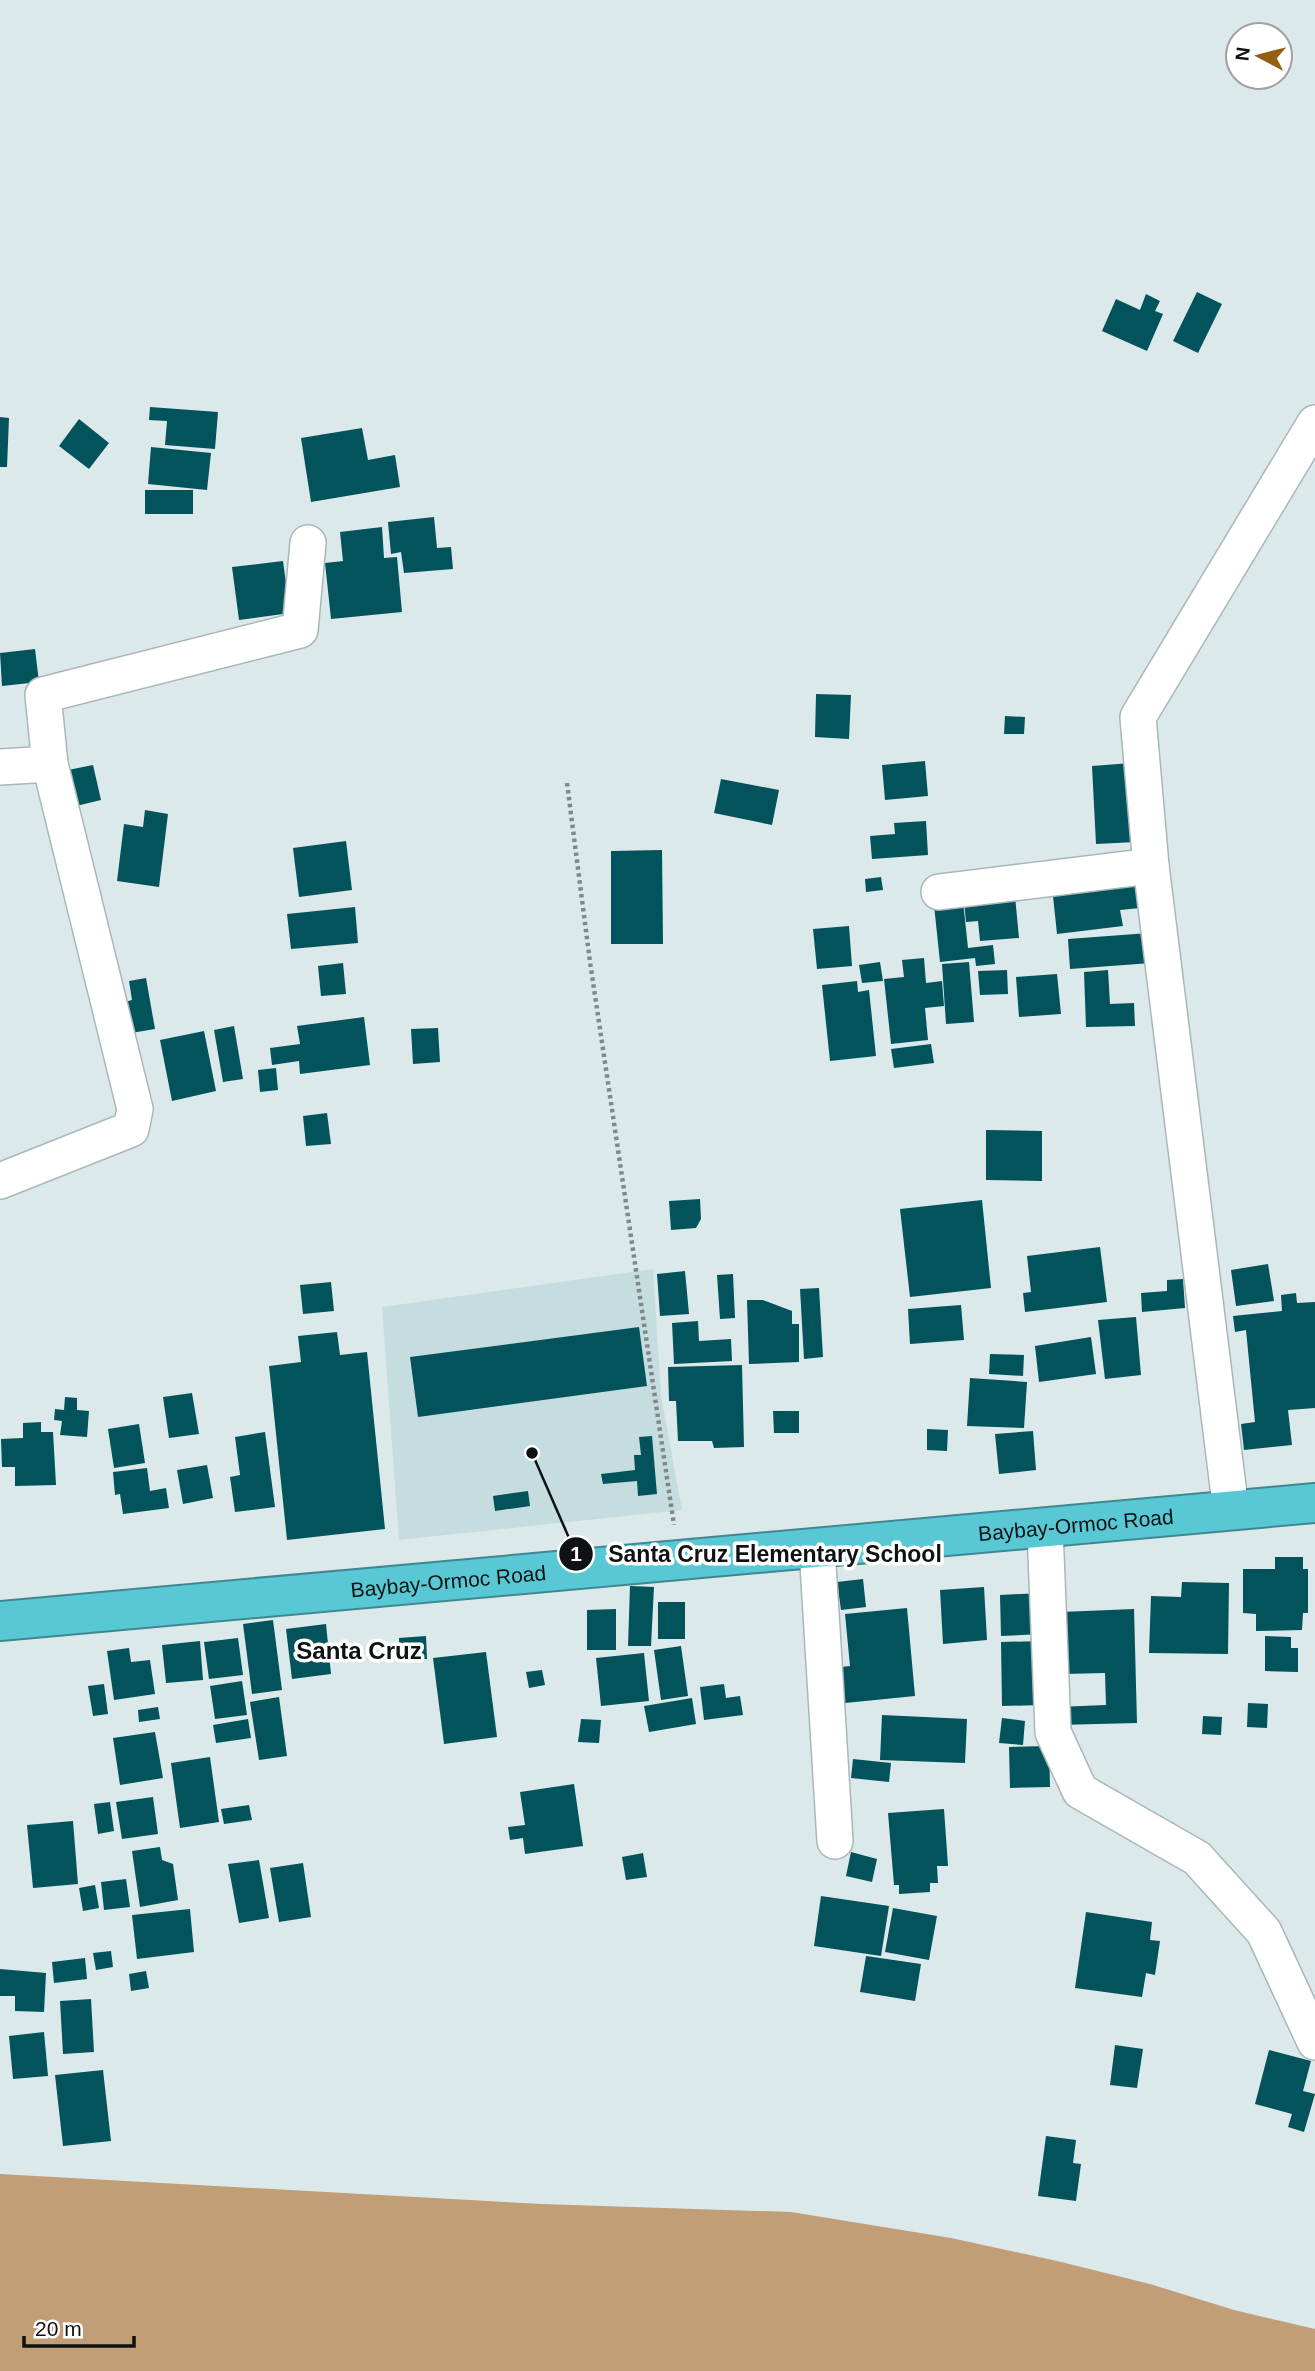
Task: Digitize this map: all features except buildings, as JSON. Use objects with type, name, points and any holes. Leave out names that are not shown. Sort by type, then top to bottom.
[{"type":"highway","name":"Baybay-Ormoc Road","points":[[0,1621],[1315,1503]]},
{"type":"street","points":[[1231,1511],[1151,866],[1138,717],[1315,423]]},
{"type":"street","points":[[0,1181],[131,1129],[134,1121],[135,1109],[50,764],[43,695],[300,630],[308,543]]},
{"type":"street","points":[[0,767],[50,764]]},
{"type":"street","points":[[939,892],[1151,866]]},
{"type":"street","points":[[1045,1529],[1053,1732],[1080,1791],[1197,1858],[1264,1932],[1315,2042]]},
{"type":"street","points":[[817,1548],[835,1841]]},
{"type":"path","points":[[567,783],[590,962],[680,1561]]},
{"type":"shaded area","points":[[653,1269],[661,1395],[682,1510],[399,1540],[382,1307]]},
{"type":"shaded area","points":[[0,2174],[541,2204],[791,2212],[951,2238],[1057,2261],[1150,2284],[1234,2310],[1315,2329],[1315,2371],[0,2371]]},
{"type":"place","name":"Santa Cruz Elementary School","points":[[532,1453]]},
{"type":"district","name":"Santa Cruz","points":[[359,1650]]}]
